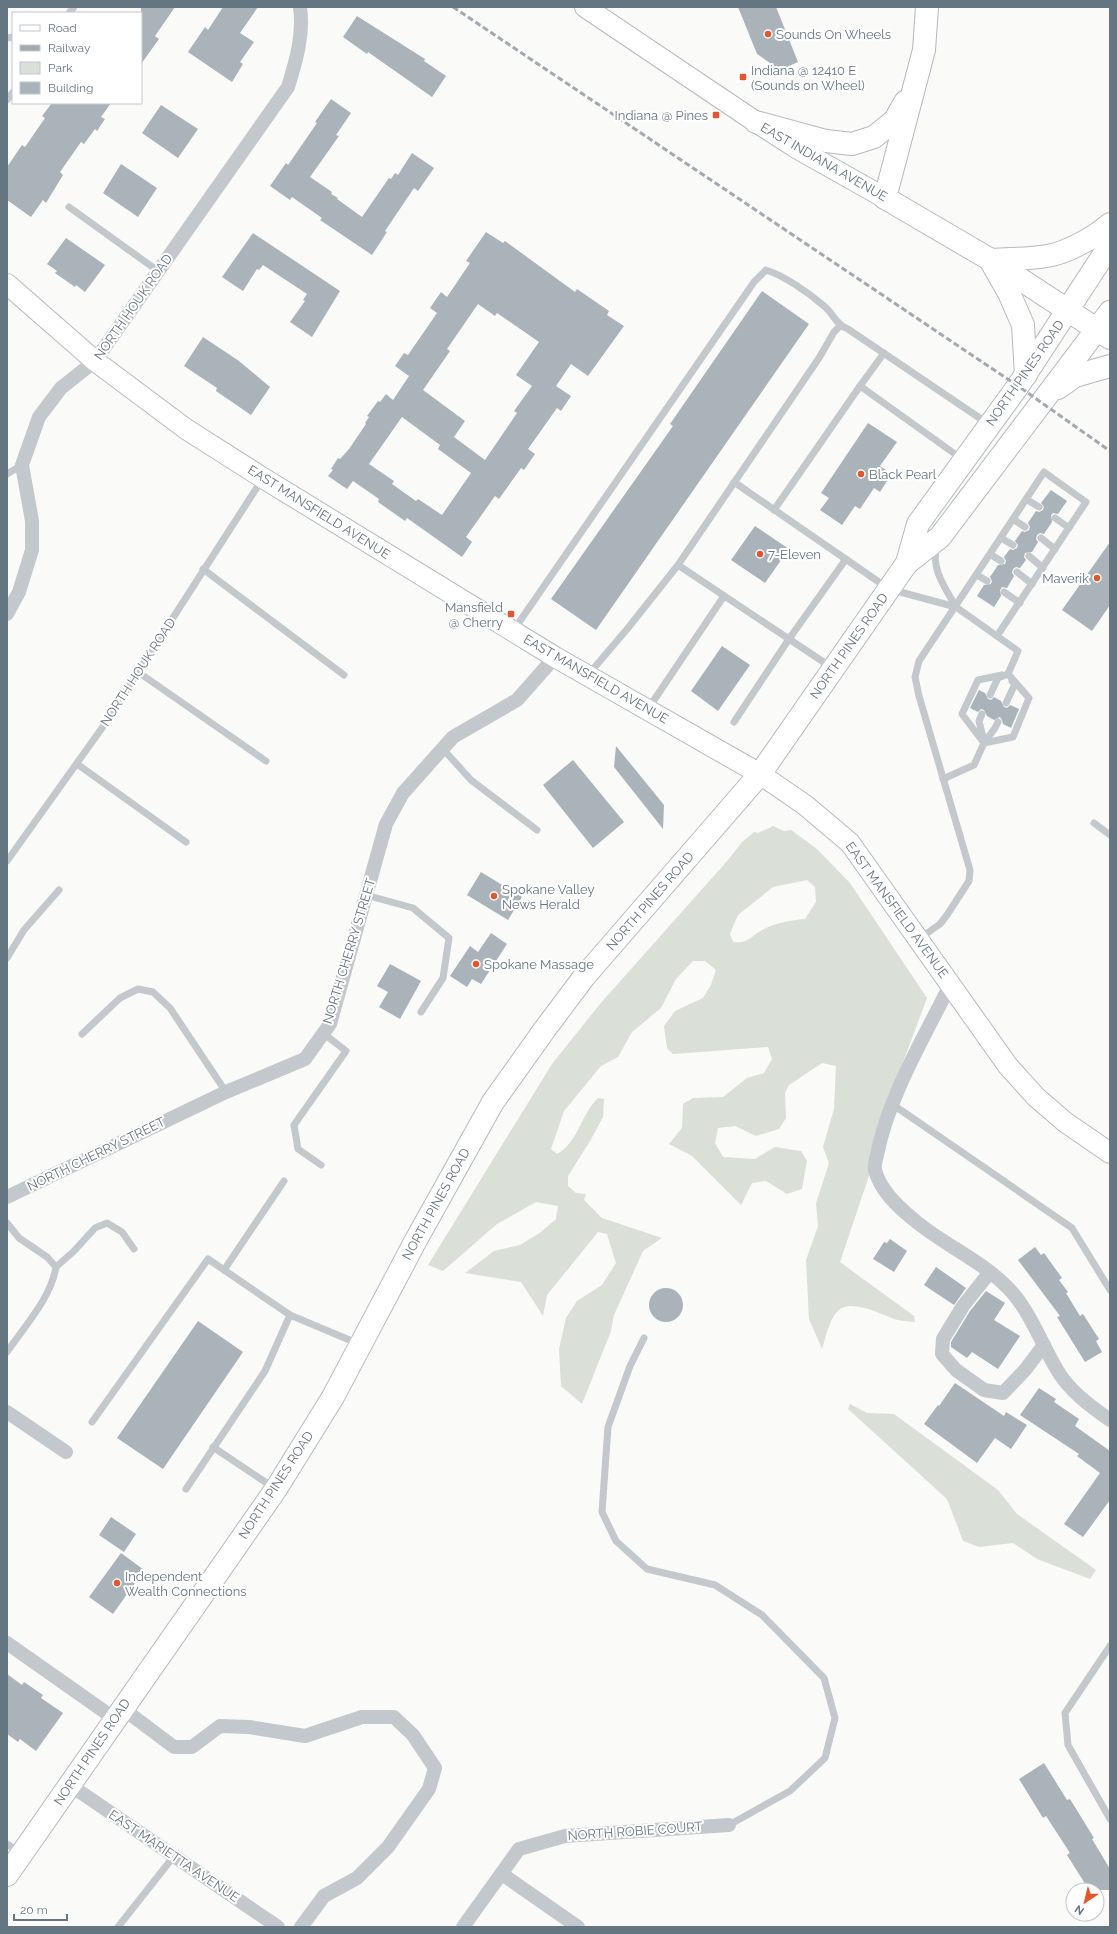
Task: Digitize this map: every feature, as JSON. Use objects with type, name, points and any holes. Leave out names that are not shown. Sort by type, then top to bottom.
[{"type":"main road","points":[[885,198],[924,50],[927,7]]},
{"type":"main road","points":[[756,122],[826,141],[852,144],[874,138],[896,120],[917,79]]},
{"type":"main road","name":"EAST INDIANA AVENUE","points":[[885,198],[991,260],[1104,334]]},
{"type":"main road","points":[[1026,375],[1022,325],[1009,293],[991,260],[1048,256],[1071,248],[1092,237],[1110,224]]},
{"type":"main road","name":"NORTH PINES ROAD","points":[[907,563],[918,524],[989,424],[1026,375],[1110,245]]},
{"type":"main road","name":"NORTH PINES ROAD","points":[[7,1875],[14,1849],[70,1785],[276,1489],[333,1397],[360,1344],[493,1102],[584,977],[760,774],[907,563],[940,537],[1045,396],[1104,334],[1110,312]]},
{"type":"main road","points":[[1045,396],[1075,376],[1110,366]]},
{"type":"street","name":"NORTH HOUK ROAD","points":[[7,614],[19,592],[32,550],[32,521],[22,465],[39,417],[61,388],[95,362],[288,87],[298,55],[302,20],[300,7]]},
{"type":"street","name":"EAST INDIANA AVENUE","points":[[587,8],[798,149],[885,198]]},
{"type":"street","name":"EAST MANSFIELD AVENUE","points":[[7,284],[95,362],[186,429],[263,478],[513,631],[760,774],[805,805],[850,843],[951,983],[1008,1066],[1036,1097],[1066,1122],[1110,1153]]},
{"type":"street","name":"NORTH CHERRY STREET","points":[[7,1197],[226,1092],[305,1059],[330,1024],[386,824],[403,793],[453,737],[517,700],[555,656]]},
{"type":"street","points":[[951,983],[892,1104],[880,1140],[874,1168],[882,1187],[897,1205],[914,1220],[990,1272],[1007,1286],[1024,1308],[1057,1370],[1084,1401],[1110,1420]]},
{"type":"street","points":[[990,1272],[963,1306],[943,1339],[942,1354],[956,1370],[984,1390],[1002,1393],[1024,1370],[1044,1345]]},
{"type":"street","points":[[7,1412],[66,1452]]},
{"type":"street","points":[[7,1643],[174,1747],[192,1747],[220,1726],[249,1727],[305,1736],[362,1717],[394,1717],[413,1735],[436,1768],[429,1789],[388,1847],[357,1878],[324,1896],[301,1927]]},
{"type":"street","name":"EAST MARIETTA AVENUE","points":[[70,1785],[276,1927]]},
{"type":"street","name":"NORTH ROBIE COURT","points":[[463,1927],[519,1849],[565,1836],[728,1825]]},
{"type":"street","points":[[502,1874],[578,1927]]},
{"type":"lane","points":[[68,207],[158,271]]},
{"type":"lane","points":[[513,631],[754,282],[766,270],[777,274],[825,306],[840,326],[848,328],[989,424]]},
{"type":"lane","points":[[588,675],[678,565],[819,358],[834,332],[840,326]]},
{"type":"lane","points":[[774,510],[884,353]]},
{"type":"lane","points":[[860,386],[964,461]]},
{"type":"lane","points":[[7,474],[22,465]]},
{"type":"lane","points":[[919,939],[940,924],[969,881],[970,870],[915,677],[919,661],[1044,472],[1086,502],[998,636]]},
{"type":"lane","name":"NORTH HOUK ROAD","points":[[7,861],[77,764],[263,478]]},
{"type":"lane","points":[[734,482],[889,589],[956,607],[1018,651],[1008,674],[998,678],[990,695]]},
{"type":"lane","points":[[1026,499],[1039,507]]},
{"type":"lane","points":[[1055,518],[1070,528]]},
{"type":"lane","points":[[1013,519],[1025,526]]},
{"type":"lane","points":[[940,537],[936,552],[936,566],[956,607]]},
{"type":"lane","points":[[1001,538],[1013,545]]},
{"type":"lane","points":[[1041,538],[1055,550]]},
{"type":"lane","points":[[990,554],[1001,561]]},
{"type":"lane","points":[[1029,556],[1043,568]]},
{"type":"lane","points":[[734,722],[789,639],[846,559]]},
{"type":"lane","points":[[678,565],[833,668]]},
{"type":"lane","points":[[203,569],[344,675]]},
{"type":"lane","points":[[1017,572],[1032,584]]},
{"type":"lane","points":[[977,575],[987,581]]},
{"type":"lane","points":[[1004,592],[1020,603]]},
{"type":"lane","points":[[648,709],[724,596]]},
{"type":"lane","points":[[138,672],[266,761]]},
{"type":"lane","points":[[1006,703],[1014,684],[1008,674]]},
{"type":"lane","points":[[984,743],[1013,737],[1029,698],[1008,674]]},
{"type":"lane","points":[[984,743],[962,714],[978,680],[1008,674]]},
{"type":"lane","points":[[982,714],[979,721],[984,743]]},
{"type":"lane","points":[[943,779],[974,765],[984,743],[998,722]]},
{"type":"lane","points":[[443,749],[471,780],[537,830]]},
{"type":"lane","points":[[77,764],[186,842]]},
{"type":"lane","points":[[1094,823],[1110,834]]},
{"type":"lane","points":[[7,958],[24,930],[59,890]]},
{"type":"lane","points":[[366,895],[413,908],[449,938],[443,978],[421,1012]]},
{"type":"lane","points":[[82,1034],[120,998],[138,990],[153,992],[170,1008],[226,1092]]},
{"type":"lane","points":[[321,1165],[298,1149],[294,1125],[346,1051],[323,1033]]},
{"type":"lane","points":[[892,1104],[1072,1228],[1110,1290]]},
{"type":"lane","points":[[224,1270],[284,1181]]},
{"type":"lane","points":[[7,1223],[19,1238],[47,1257],[56,1267]]},
{"type":"lane","points":[[7,1352],[44,1297],[54,1278],[56,1267],[74,1251],[95,1228],[107,1223],[122,1232],[134,1248]]},
{"type":"lane","points":[[92,1422],[208,1259],[290,1315],[360,1344]]},
{"type":"lane","points":[[186,1488],[265,1370],[290,1315]]},
{"type":"lane","points":[[644,1338],[630,1366],[608,1427],[602,1512],[616,1541],[647,1569],[715,1585],[762,1615],[824,1678],[835,1718],[826,1758],[790,1791],[728,1825]]},
{"type":"lane","points":[[213,1447],[276,1489]]},
{"type":"lane","points":[[1110,1646],[1065,1713],[1068,1745],[1110,1819]]},
{"type":"lane","points":[[118,1927],[174,1856]]},
{"type":"green space","points":[[773,826],[784,831],[791,830],[817,849],[850,883],[927,998],[877,1132],[870,1173],[840,1262],[914,1316],[915,1322],[896,1320],[866,1308],[851,1306],[844,1307],[839,1310],[833,1318],[828,1328],[822,1349],[809,1319],[806,1260],[818,1226],[816,1203],[829,1163],[823,1147],[834,1109],[836,1066],[822,1063],[789,1085],[785,1093],[786,1118],[779,1129],[756,1136],[735,1126],[718,1128],[715,1143],[723,1157],[755,1159],[775,1147],[801,1151],[807,1161],[802,1189],[787,1194],[766,1181],[752,1183],[741,1205],[692,1156],[669,1144],[682,1128],[683,1104],[693,1098],[723,1097],[747,1078],[764,1073],[772,1059],[768,1047],[673,1054],[667,1048],[664,1026],[675,1011],[703,998],[711,985],[716,970],[705,961],[693,961],[676,979],[661,1008],[632,1032],[618,1057],[601,1066],[564,1111],[551,1149],[557,1154],[564,1149],[575,1136],[592,1105],[598,1098],[604,1099],[603,1117],[568,1176],[568,1186],[576,1193],[586,1194],[584,1200],[602,1218],[662,1238],[643,1251],[614,1315],[611,1331],[582,1404],[561,1386],[559,1349],[566,1318],[577,1301],[602,1285],[616,1263],[607,1234],[598,1232],[547,1295],[543,1316],[521,1282],[465,1273],[494,1251],[520,1245],[541,1232],[556,1219],[558,1206],[536,1202],[497,1224],[443,1271],[428,1265],[552,1064],[600,1004],[728,860],[742,842],[754,832],[758,833]],"holes":[[[807,880],[815,887],[816,902],[805,919],[774,925],[760,931],[743,942],[733,942],[730,934],[738,915],[773,887]]]},
{"type":"green space","points":[[850,1404],[867,1413],[894,1414],[998,1490],[1017,1514],[1096,1570],[1090,1579],[1037,1559],[1013,1543],[979,1547],[963,1541],[947,1499],[848,1409]]},
{"type":"building","points":[[141,7],[175,7],[155,36],[159,39],[142,63],[142,12]]},
{"type":"building","points":[[223,7],[258,7],[240,33],[254,42],[240,62],[243,64],[232,82],[188,52],[205,27],[208,30]]},
{"type":"building","name":"Sounds On Wheels","points":[[738,7],[776,7],[798,62],[780,70],[757,54]]},
{"type":"building","points":[[357,16],[425,59],[424,61],[446,76],[432,97],[368,52],[367,54],[343,37]]},
{"type":"building","points":[[331,99],[351,113],[336,135],[339,136],[310,177],[332,192],[331,194],[338,198],[337,199],[362,217],[389,178],[391,179],[395,173],[398,175],[412,153],[434,168],[418,191],[414,188],[385,231],[387,232],[372,255],[320,220],[322,218],[292,197],[290,200],[270,186],[286,163],[288,165],[317,123],[315,122]]},
{"type":"building","points":[[51,104],[110,104],[101,117],[105,119],[97,131],[95,129],[84,144],[81,142],[60,172],[63,175],[46,203],[43,200],[31,217],[7,200],[7,167],[22,145],[25,147],[45,118],[42,116]]},
{"type":"building","points":[[161,105],[198,129],[178,158],[142,133]]},
{"type":"building","points":[[121,164],[157,188],[138,217],[103,193]]},
{"type":"building","points":[[486,232],[503,243],[505,241],[575,292],[577,289],[609,311],[607,315],[624,326],[588,376],[571,364],[556,386],[571,396],[561,411],[557,408],[528,449],[535,454],[524,470],[521,468],[499,499],[495,496],[466,537],[472,542],[462,557],[407,518],[405,521],[378,502],[379,499],[353,481],[347,489],[328,476],[333,470],[331,469],[338,458],[340,459],[349,449],[366,424],[365,423],[369,417],[367,416],[378,401],[380,402],[386,394],[393,400],[409,376],[395,366],[404,353],[408,355],[437,313],[430,308],[441,292],[447,297],[470,263],[466,261]],"holes":[[[478,304],[495,316],[497,313],[539,342],[516,375],[532,386],[514,411],[517,413],[485,460],[454,437],[465,421],[423,390],[450,351],[447,349]],[[402,417],[440,445],[438,449],[471,473],[442,515],[418,499],[416,501],[392,484],[394,481],[369,464]]]},
{"type":"building","points":[[253,233],[340,291],[312,337],[290,322],[305,301],[303,300],[307,294],[263,265],[259,270],[257,269],[243,291],[222,277]]},
{"type":"building","points":[[66,238],[105,265],[85,292],[55,273],[57,271],[47,264]]},
{"type":"building","points":[[762,291],[809,324],[596,630],[551,599],[673,426],[670,424]]},
{"type":"building","points":[[203,337],[239,361],[270,387],[251,415],[216,391],[217,388],[184,366]]},
{"type":"building","name":"Black Pearl","points":[[868,423],[897,442],[880,466],[889,472],[886,476],[889,478],[880,492],[874,488],[860,509],[855,506],[842,525],[820,510],[829,498],[821,493]]},
{"type":"building","name":"Maverik","points":[[1051,490],[1067,501],[1058,514],[1053,513],[1051,515],[1052,522],[1044,534],[1040,533],[1037,535],[1036,539],[1038,542],[1032,552],[1025,553],[1024,557],[1026,560],[1020,568],[1016,567],[1013,569],[1012,573],[1014,576],[1007,588],[1002,587],[1000,590],[1001,596],[994,607],[977,596],[984,585],[991,584],[992,581],[990,577],[998,565],[1005,564],[1006,561],[1004,557],[1010,549],[1013,550],[1017,548],[1018,545],[1015,541],[1022,531],[1025,532],[1029,530],[1030,527],[1028,523],[1036,511],[1039,512],[1043,510],[1044,507],[1041,503]]},
{"type":"building","name":"7-Eleven","points":[[755,526],[789,549],[765,583],[731,560]]},
{"type":"building","name":"Maverik","points":[[1110,542],[1110,605],[1092,631],[1062,610]]},
{"type":"building","points":[[722,646],[750,665],[718,711],[691,691]]},
{"type":"building","points":[[979,690],[985,693],[988,699],[991,700],[994,697],[1001,701],[1004,707],[1007,708],[1010,705],[1019,709],[1011,728],[1003,724],[1000,717],[994,720],[987,716],[984,710],[981,709],[978,712],[970,708]]},
{"type":"building","points":[[616,746],[664,805],[663,829],[614,767]]},
{"type":"building","points":[[573,760],[624,822],[593,848],[543,785]]},
{"type":"building","name":"Spokane Valley News Herald","points":[[481,872],[522,897],[508,920],[467,895]]},
{"type":"building","name":"Spokane Massage","points":[[491,933],[507,944],[481,984],[472,979],[467,987],[450,976],[470,946],[478,952]]},
{"type":"building","points":[[390,964],[421,981],[400,1019],[379,1007],[388,992],[377,986]]},
{"type":"building","points":[[890,1239],[907,1251],[894,1272],[873,1259],[884,1242],[887,1243]]},
{"type":"building","points":[[1035,1247],[1041,1255],[1044,1253],[1062,1278],[1059,1280],[1068,1292],[1066,1293],[1080,1316],[1083,1314],[1099,1339],[1096,1341],[1102,1352],[1085,1362],[1057,1317],[1060,1316],[1018,1260]]},
{"type":"building","points":[[936,1267],[966,1288],[954,1305],[924,1285]]},
{"type":"building","points":[[669,1288],[678,1293],[682,1298],[682,1312],[678,1317],[673,1321],[663,1322],[659,1321],[650,1312],[649,1302],[650,1298],[659,1289]]},
{"type":"building","points":[[986,1291],[1005,1303],[994,1320],[1020,1336],[998,1369],[972,1352],[967,1358],[951,1347],[951,1342],[970,1311]]},
{"type":"building","points":[[198,1321],[243,1352],[163,1469],[117,1438]]},
{"type":"building","points":[[955,1383],[1004,1416],[1006,1412],[1027,1425],[1011,1449],[995,1438],[977,1463],[924,1424]]},
{"type":"building","points":[[1039,1388],[1056,1399],[1054,1402],[1079,1419],[1075,1426],[1110,1451],[1110,1500],[1083,1537],[1064,1524],[1100,1473],[1077,1456],[1079,1454],[1020,1415]]},
{"type":"building","points":[[111,1517],[136,1534],[124,1552],[99,1535]]},
{"type":"building","name":"Independent Wealth Connections","points":[[121,1553],[144,1570],[113,1614],[89,1597]]},
{"type":"building","points":[[7,1674],[22,1685],[24,1682],[43,1695],[41,1698],[63,1713],[36,1751],[20,1739],[18,1742],[7,1734]]},
{"type":"building","points":[[1044,1763],[1067,1800],[1070,1799],[1094,1838],[1092,1839],[1110,1869],[1110,1890],[1105,1890],[1105,1882],[1084,1882],[1067,1855],[1070,1853],[1046,1816],[1043,1818],[1019,1779]]},
{"type":"railway","points":[[453,7],[1018,386],[1110,451]]},
{"type":"place","name":"Sounds On Wheels","points":[[768,34]]},
{"type":"place","name":"Indiana @ 12410 E (Sounds on Wheel)","points":[[743,77]]},
{"type":"place","name":"Indiana @ Pines","points":[[716,115]]},
{"type":"place","name":"Black Pearl","points":[[861,474]]},
{"type":"place","name":"7-Eleven","points":[[760,554]]},
{"type":"place","name":"Maverik","points":[[1097,578]]},
{"type":"place","name":"Mansfield @ Cherry","points":[[511,614]]},
{"type":"place","name":"Spokane Valley News Herald","points":[[494,896]]},
{"type":"place","name":"Spokane Massage","points":[[476,964]]},
{"type":"place","name":"Independent Wealth Connections","points":[[117,1583]]}]
